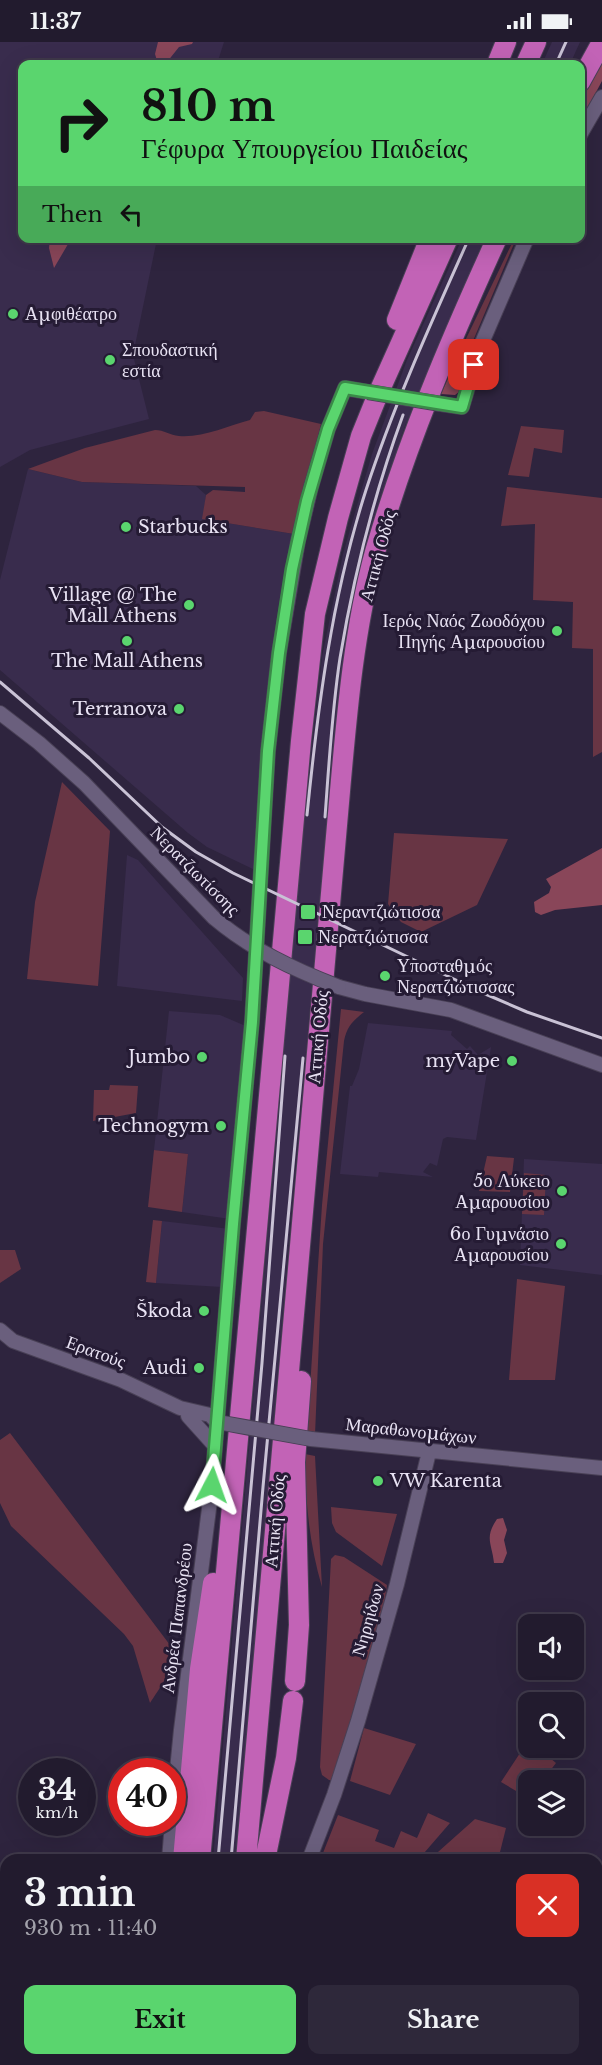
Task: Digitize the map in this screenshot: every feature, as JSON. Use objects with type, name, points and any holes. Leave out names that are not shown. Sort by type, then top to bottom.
[{"type":"highway","points":[[499,60],[506,42]]},
{"type":"highway","points":[[528,60],[536,42]]},
{"type":"highway","points":[[578,60],[586,42]]},
{"type":"highway","points":[[585,73],[602,42]]},
{"type":"highway","points":[[201,1854],[301,741],[315,614],[338,518],[386,349],[428,243]]},
{"type":"highway","points":[[373,393],[446,243]]},
{"type":"highway","name":"Αττική Οδός","points":[[247,1854],[347,712],[356,650],[375,554],[408,452],[450,342],[495,243]]},
{"type":"highway","points":[[295,1681],[299,1625],[295,1462],[310,1225],[308,1151]]},
{"type":"highway","points":[[184,1854],[201,1669],[223,1513],[238,1445]]},
{"type":"highway","points":[[267,1854],[286,1758],[293,1701]]},
{"type":"street","points":[[585,126],[602,97]]},
{"type":"street","points":[[373,393],[462,407],[480,345],[525,243]]},
{"type":"street","name":"Ανδρέα Παπανδρέου","points":[[178,1758],[203,1566],[215,1446],[220,1423],[219,1395],[253,1011],[268,751],[279,653],[292,569],[308,496],[328,429],[345,388],[373,393]]},
{"type":"street","name":"Νερατζιωτίσσης","points":[[0,713],[39,743],[84,783],[214,918],[235,936],[270,958],[339,987],[451,1010],[602,1065]]},
{"type":"street","name":"Ερατούς","points":[[4,1334],[121,1380],[209,1424],[220,1423]]},
{"type":"street","points":[[215,1446],[187,1412],[206,1406],[219,1395]]},
{"type":"street","name":"Μαραθωνομάχων","points":[[220,1423],[310,1439],[602,1468]]},
{"type":"street","name":"Νηρηίδων","points":[[311,1854],[334,1796],[397,1584],[429,1452]]},
{"type":"street","name":"Ανδρέα Παπανδρέου","points":[[169,1854],[171,1836]]},
{"type":"shaded area","points":[[0,42],[224,42],[218,60],[18,60],[18,243],[156,243],[133,355],[149,419],[30,450],[0,467]]},
{"type":"shaded area","points":[[158,42],[193,42],[179,47],[169,60],[157,60],[155,54]]},
{"type":"shaded area","points":[[552,42],[580,42],[572,60],[544,60]]},
{"type":"shaded area","points":[[602,54],[602,81],[585,113],[585,86]]},
{"type":"shaded area","points":[[50,243],[69,243],[54,268]]},
{"type":"shaded area","points":[[460,243],[487,243],[405,426],[374,517],[349,621],[332,765],[290,1227],[238,1854],[214,1854],[304,815],[322,657],[343,554],[372,454],[407,360]]},
{"type":"shaded area","points":[[512,243],[514,243],[470,348],[463,345]]},
{"type":"shaded area","points":[[463,345],[470,348],[460,391],[455,395],[441,394]]},
{"type":"shaded area","points":[[264,411],[321,424],[294,534],[202,519],[206,495],[213,490],[245,492],[245,487],[82,482],[28,469],[85,448],[155,430],[179,436],[206,433],[250,420],[255,412]]},
{"type":"shaded area","points":[[521,426],[564,430],[562,453],[534,448],[529,477],[508,475]]},
{"type":"shaded area","points":[[28,469],[82,482],[196,486],[206,495],[203,519],[294,534],[257,871],[207,847],[188,833],[0,670],[0,580]]},
{"type":"shaded area","points":[[507,487],[602,498],[602,752],[593,757],[593,649],[572,648],[573,602],[533,600],[535,524],[501,526]]},
{"type":"shaded area","points":[[62,782],[110,831],[98,986],[27,979],[35,902]]},
{"type":"shaded area","points":[[394,833],[508,839],[477,905],[421,932],[401,922],[388,904]]},
{"type":"shaded area","points":[[602,848],[602,905],[555,910],[541,915],[535,912],[534,902],[549,893],[551,887],[546,879]]},
{"type":"shaded area","points":[[127,855],[138,860],[243,978],[242,1001],[117,986]]},
{"type":"shaded area","points":[[341,1009],[364,1012],[351,1024],[344,1041],[323,1244],[315,1435],[307,1433],[322,1205]]},
{"type":"shaded area","points":[[169,1011],[220,1015],[248,1027],[230,1219],[182,1212],[188,1154],[154,1150]]},
{"type":"shaded area","points":[[368,1023],[452,1031],[451,1035],[467,1049],[470,1046],[478,1055],[491,1047],[476,1140],[447,1137],[443,1139],[437,1166],[430,1163],[423,1172],[433,1177],[379,1172],[378,1177],[340,1174],[350,1086],[359,1069]]},
{"type":"shaded area","points":[[110,1085],[138,1086],[136,1113],[93,1121],[94,1090],[109,1090]]},
{"type":"shaded area","points":[[154,1150],[188,1154],[182,1212],[148,1207]]},
{"type":"shaded area","points":[[487,1156],[514,1158],[510,1192],[479,1191]]},
{"type":"shaded area","points":[[524,1159],[602,1164],[602,1275],[520,1265]]},
{"type":"shaded area","points":[[524,1173],[546,1175],[544,1215],[522,1214]]},
{"type":"shaded area","points":[[153,1220],[162,1221],[156,1283],[146,1282]]},
{"type":"shaded area","points":[[162,1221],[230,1229],[222,1287],[156,1283]]},
{"type":"shaded area","points":[[0,1250],[15,1250],[21,1269],[0,1283]]},
{"type":"shaded area","points":[[517,1279],[565,1286],[555,1380],[509,1380]]},
{"type":"shaded area","points":[[10,1433],[173,1649],[172,1663],[150,1703],[133,1646],[124,1634],[11,1526],[0,1503],[0,1440]]},
{"type":"shaded area","points":[[305,1454],[315,1456],[322,1587],[309,1521]]},
{"type":"shaded area","points":[[331,1507],[397,1514],[382,1566],[336,1532],[332,1523]]},
{"type":"shaded area","points":[[503,1518],[507,1530],[504,1540],[507,1553],[503,1563],[494,1563],[490,1541],[491,1531],[497,1519]]},
{"type":"shaded area","points":[[335,1555],[344,1557],[387,1585],[382,1617],[335,1781],[322,1775],[320,1767],[331,1559]]},
{"type":"shaded area","points":[[364,1728],[416,1744],[390,1795],[350,1781]]},
{"type":"shaded area","points":[[518,1756],[518,1758],[550,1758],[556,1763],[551,1770],[518,1770],[518,1792],[501,1782]]},
{"type":"shaded area","points":[[428,1813],[450,1823],[423,1854],[323,1853],[338,1815],[379,1830],[375,1841],[394,1848],[401,1831],[417,1838]]},
{"type":"shaded area","points":[[475,1819],[506,1828],[500,1854],[436,1854]]},
{"type":"railway","points":[[558,60],[566,42]]},
{"type":"railway","points":[[307,815],[328,651],[354,530],[401,394],[467,243]]},
{"type":"railway","points":[[325,817],[340,658],[358,565],[374,504],[403,415]]},
{"type":"railway","points":[[0,682],[89,758],[162,827],[196,852],[233,873],[483,993],[527,1012],[602,1038]]},
{"type":"railway","points":[[219,1854],[262,1363],[285,1056]]},
{"type":"railway","points":[[232,1854],[303,1058]]},
{"type":"place","name":"Αμφιθέατρο","points":[[13,314]]},
{"type":"place","name":"Σπουδαστική εστία","points":[[110,360]]},
{"type":"place","name":"Starbucks","points":[[126,527]]},
{"type":"place","name":"Village @ The Mall Athens","points":[[189,605]]},
{"type":"place","name":"Ιερός Ναός Ζωοδόχου Πηγής Αμαρουσίου","points":[[557,631]]},
{"type":"place","name":"The Mall Athens","points":[[127,641]]},
{"type":"place","name":"Terranova","points":[[179,709]]},
{"type":"place","name":"Νεραντζιώτισσα","points":[[308,912]]},
{"type":"place","name":"Νερατζιώτισσα","points":[[305,937]]},
{"type":"place","name":"Υποσταθμός Νερατζιώτισσας","points":[[385,976]]},
{"type":"place","name":"Jumbo","points":[[202,1057]]},
{"type":"place","name":"myVape","points":[[512,1061]]},
{"type":"place","name":"Technogym","points":[[221,1126]]},
{"type":"place","name":"5ο Λύκειο Αμαρουσίου","points":[[562,1191]]},
{"type":"place","name":"6ο Γυμνάσιο Αμαρουσίου","points":[[561,1244]]},
{"type":"place","name":"Škoda","points":[[204,1311]]},
{"type":"place","name":"Audi","points":[[199,1368]]},
{"type":"place","name":"VW Karenta","points":[[378,1481]]},
{"type":"route","points":[[212,1485],[256,980],[268,751],[285,607],[298,541],[328,429],[345,388],[462,407],[474,365]]}]
